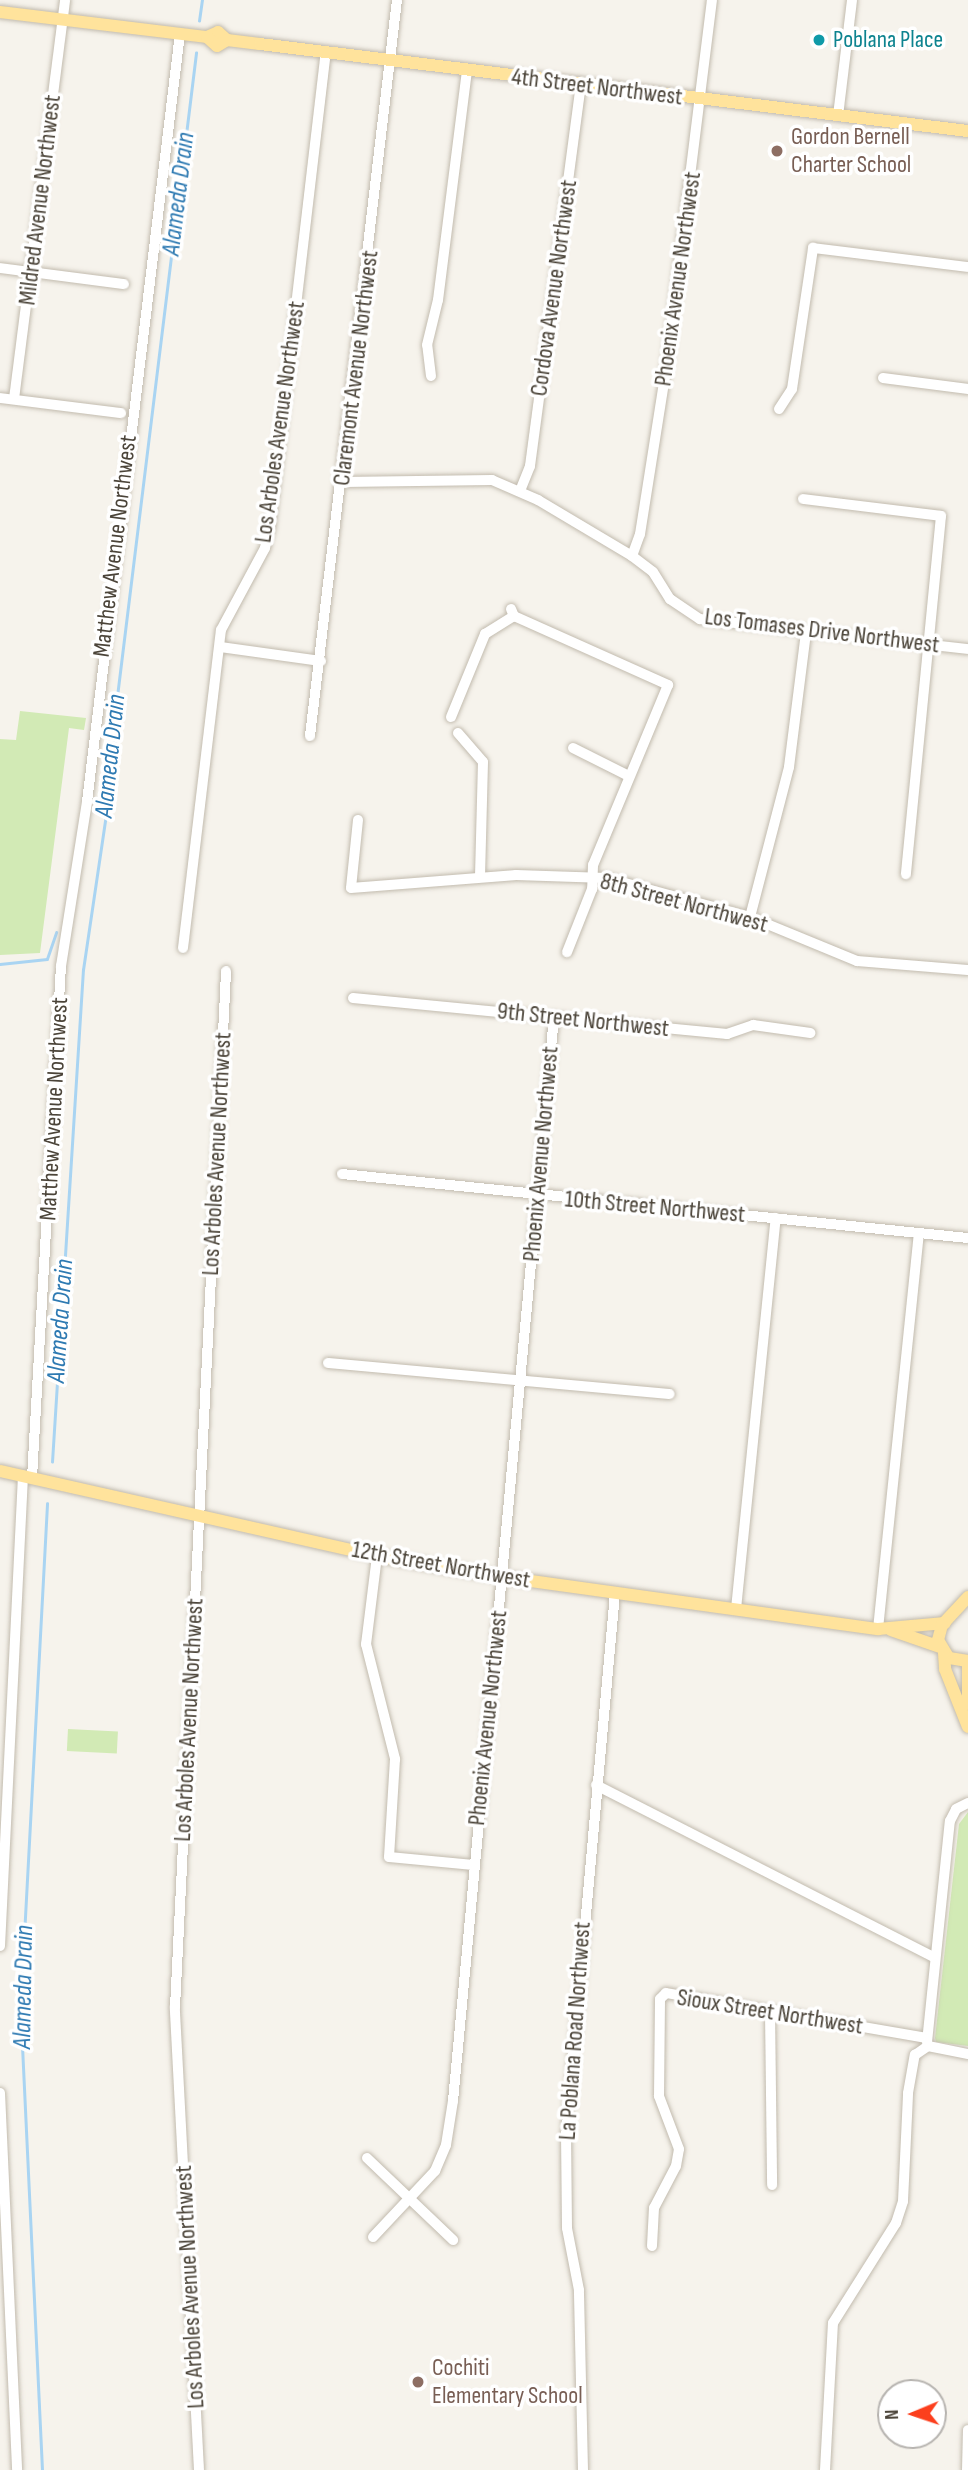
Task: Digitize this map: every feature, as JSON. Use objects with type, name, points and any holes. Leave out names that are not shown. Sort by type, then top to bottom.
[{"type":"main road","name":"4th Street Northwest","points":[[0,12],[207,37],[218,32],[227,40],[467,72],[968,131]]},
{"type":"main road","name":"12th Street Northwest","points":[[0,1471],[377,1556],[502,1577],[883,1628],[942,1650],[957,1661],[968,1661]]},
{"type":"main road","points":[[968,1597],[956,1619],[939,1632],[945,1669],[968,1727]]},
{"type":"main road","name":"12th Street Northwest","points":[[883,1628],[956,1619]]},
{"type":"main road","points":[[968,1661],[968,1704]]},
{"type":"street","name":"Mildred Avenue Northwest","points":[[14,399],[65,0]]},
{"type":"street","name":"Claremont Avenue Northwest","points":[[310,736],[343,482],[397,0]]},
{"type":"street","name":"Phoenix Avenue Northwest","points":[[632,556],[640,534],[665,377],[702,100],[712,0]]},
{"type":"street","points":[[838,116],[852,0]]},
{"type":"street","name":"Matthew Avenue Northwest","points":[[0,1946],[1,1892],[61,966],[87,802],[180,34]]},
{"type":"street","name":"Los Arboles Avenue Northwest","points":[[183,948],[220,647],[228,611],[265,548],[270,527],[326,53]]},
{"type":"street","points":[[431,376],[427,345],[438,300],[467,72]]},
{"type":"street","name":"Cordova Avenue Northwest","points":[[520,491],[530,466],[581,84]]},
{"type":"street","points":[[779,409],[792,388],[813,248],[968,267]]},
{"type":"street","points":[[0,268],[124,284]]},
{"type":"street","points":[[883,378],[968,389]]},
{"type":"street","points":[[0,398],[121,412]]},
{"type":"street","name":"Los Tomases Drive Northwest","points":[[343,482],[476,478],[520,491],[632,556],[653,572],[670,599],[700,619],[806,633],[968,649]]},
{"type":"street","points":[[803,499],[941,516],[905,855],[906,874]]},
{"type":"street","points":[[451,717],[485,634],[513,612],[668,685],[629,776],[592,877],[592,889],[568,951]]},
{"type":"street","points":[[750,917],[789,767],[806,633]]},
{"type":"street","points":[[220,647],[321,661]]},
{"type":"street","points":[[458,733],[483,762],[480,877]]},
{"type":"street","points":[[573,748],[629,776]]},
{"type":"street","name":"8th Street Northwest","points":[[358,820],[351,888],[480,877],[592,877],[750,917],[857,961],[968,970]]},
{"type":"street","name":"Los Arboles Avenue Northwest","points":[[199,2470],[175,2008],[226,971]]},
{"type":"street","name":"9th Street Northwest","points":[[353,998],[727,1034],[753,1024],[810,1032]]},
{"type":"street","name":"Phoenix Avenue Northwest","points":[[373,2237],[435,2171],[446,2145],[554,1017]]},
{"type":"street","name":"10th Street Northwest","points":[[342,1174],[968,1238]]},
{"type":"street","points":[[736,1609],[776,1218]]},
{"type":"street","points":[[883,1628],[919,1233]]},
{"type":"street","points":[[328,1363],[670,1394]]},
{"type":"street","points":[[377,1556],[366,1643],[395,1759],[389,1857],[474,1865]]},
{"type":"street","name":"La Poblana Road Northwest","points":[[583,2470],[579,2290],[566,2228],[565,2191],[570,2065],[615,1593]]},
{"type":"street","points":[[596,1785],[934,1957]]},
{"type":"street","points":[[825,2470],[833,2323],[896,2223],[902,2202],[908,2093],[915,2055],[927,2042],[950,1821],[956,1809],[968,1802]]},
{"type":"street","name":"Sioux Street Northwest","points":[[652,2246],[654,2208],[676,2166],[679,2150],[659,2096],[660,1999],[666,1993],[927,2042],[968,2054]]},
{"type":"street","points":[[770,2011],[772,2185]]},
{"type":"street","points":[[0,2092],[3,2260],[17,2470]]},
{"type":"street","points":[[366,2158],[453,2240]]},
{"type":"street","points":[[967,2470],[968,2430]]},
{"type":"green space","points":[[20,711],[86,718],[84,730],[69,728],[40,953],[0,955],[0,739],[16,740]]},
{"type":"green space","points":[[68,1729],[118,1732],[117,1754],[67,1751]]},
{"type":"green space","points":[[968,1812],[968,2046],[936,2042],[935,2038],[959,1824]]},
{"type":"waterway","name":"Alameda Drain","points":[[199,21],[202,0]]},
{"type":"waterway","name":"Alameda Drain","points":[[52,1462],[83,970],[115,753],[114,721],[196,53]]},
{"type":"waterway","points":[[0,964],[47,959],[56,933]]},
{"type":"waterway","name":"Alameda Drain","points":[[42,2470],[20,2011],[47,1504]]},
{"type":"place","name":"Poblana Place","points":[[819,40]]},
{"type":"place","name":"Gordon Bernell Charter School","points":[[777,151]]},
{"type":"place","name":"Cochiti Elementary School","points":[[418,2382]]}]
